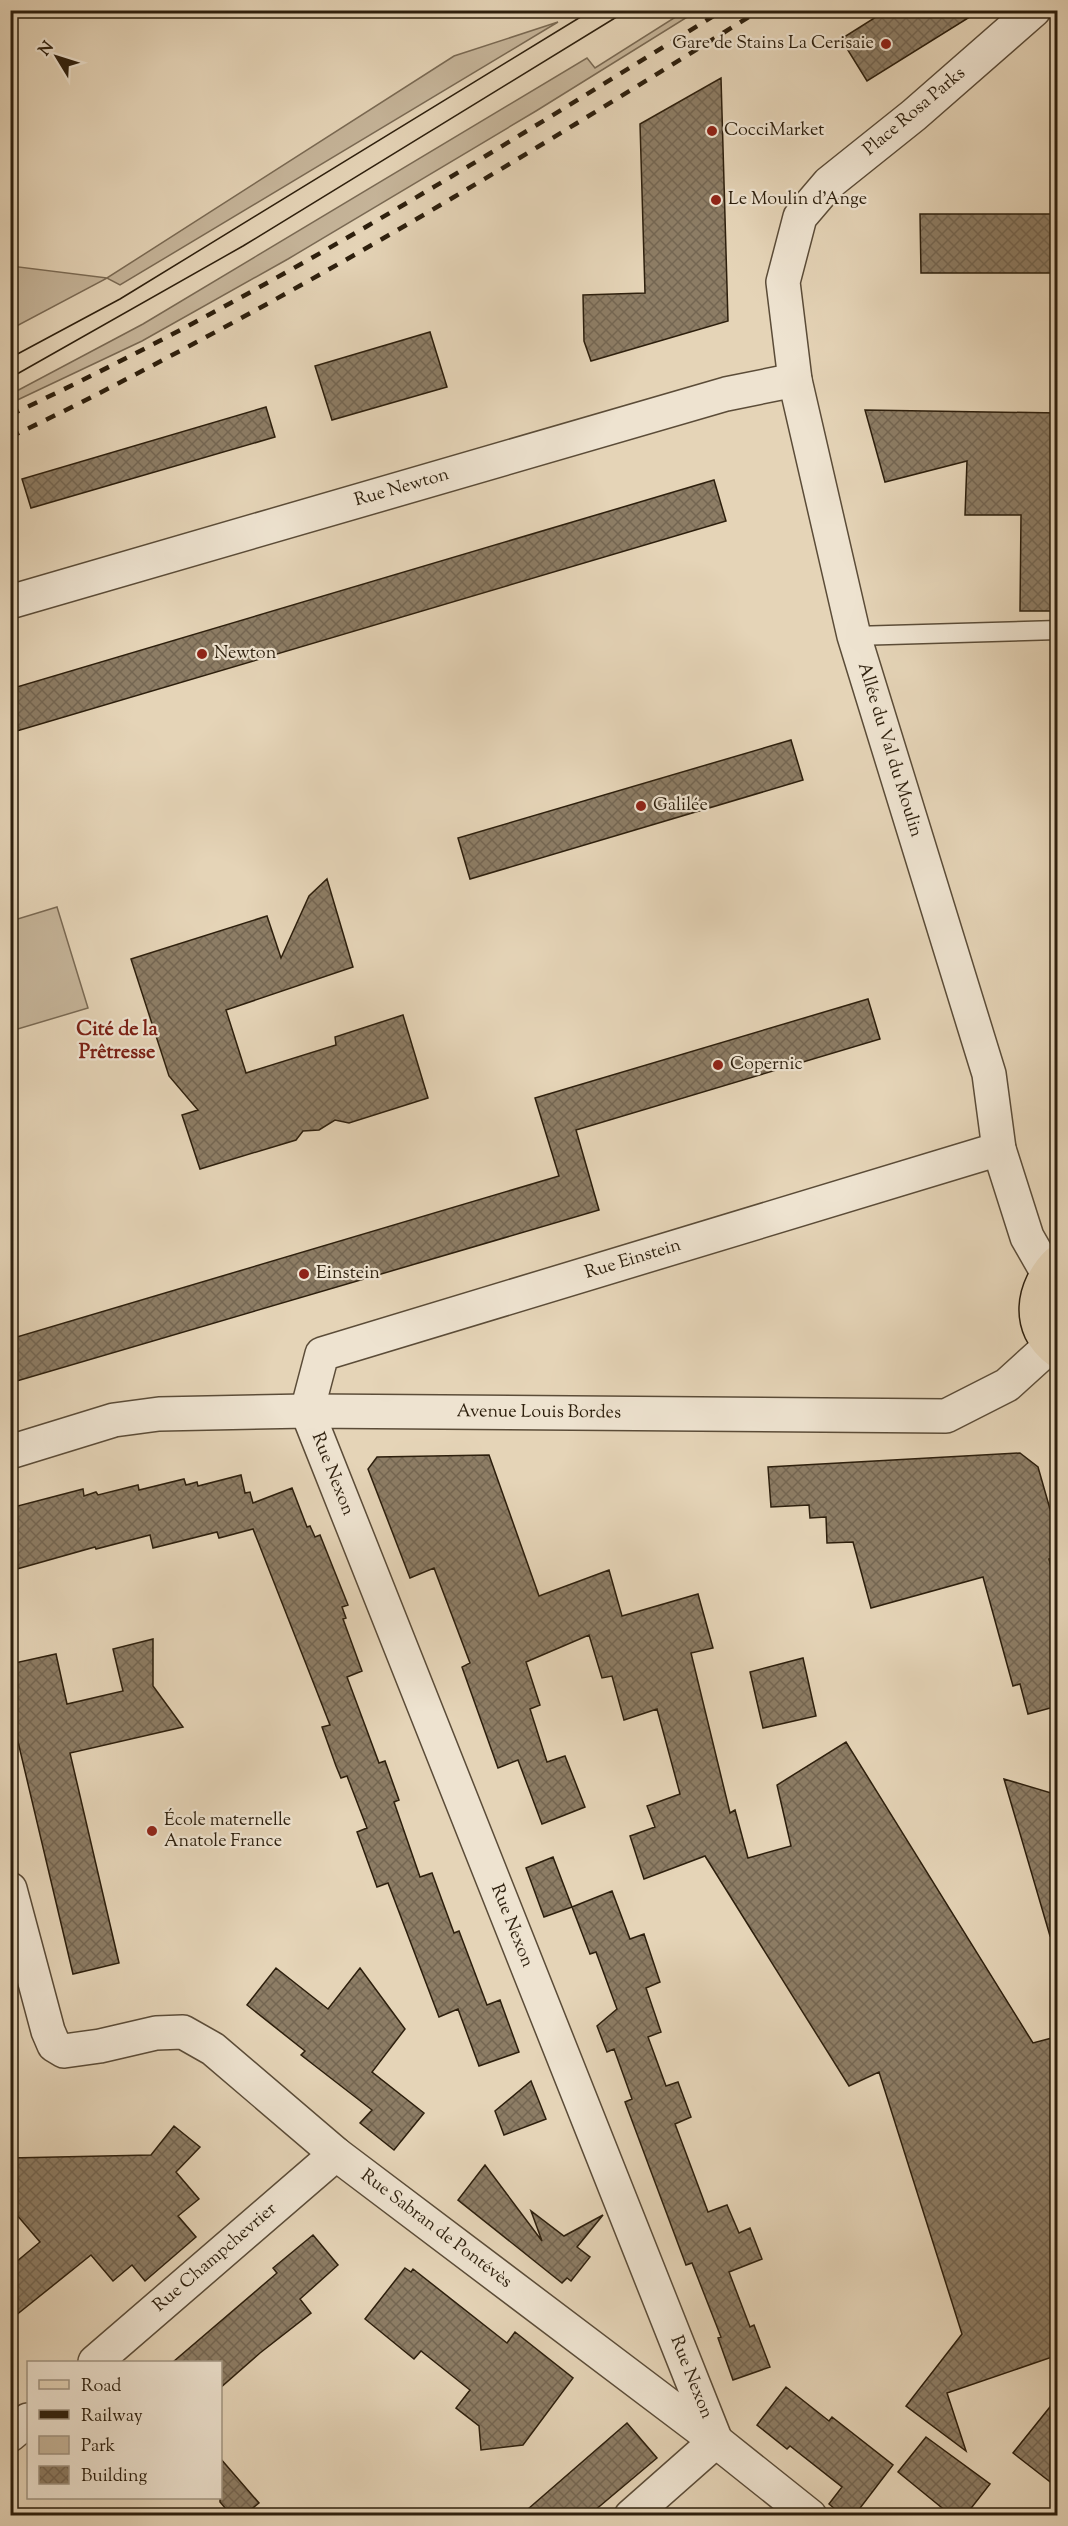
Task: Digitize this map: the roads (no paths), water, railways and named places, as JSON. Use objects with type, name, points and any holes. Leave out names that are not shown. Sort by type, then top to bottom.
[{"type":"main road","points":[[1052,1267],[1039,1286],[1035,1302],[1036,1317],[1041,1333],[1054,1348]]},
{"type":"street","name":"Place Rosa Parks","points":[[800,217],[830,183],[914,115],[1034,10]]},
{"type":"street","name":"Allée du Val du Moulin","points":[[800,217],[783,282],[795,380],[854,636],[989,1074],[999,1149],[1027,1237],[1052,1267]]},
{"type":"street","name":"Rue Newton","points":[[10,602],[726,394],[795,380]]},
{"type":"street","name":"Rue Einstein","points":[[307,1411],[322,1354],[999,1149]]},
{"type":"street","name":"Avenue Louis Bordes","points":[[10,1452],[114,1420],[159,1414],[307,1411],[946,1416],[1007,1385],[1054,1348]]},
{"type":"street","name":"Rue Nexon","points":[[307,1411],[716,2441]]},
{"type":"street","name":"Rue Sabran de Pontévès","points":[[10,1889],[48,2031],[54,2045],[64,2051],[100,2046],[156,2032],[183,2032],[213,2049],[336,2154],[716,2441],[810,2516]]},
{"type":"street","name":"Rue Champchevrier","points":[[96,2361],[336,2154]]},
{"type":"street","points":[[10,2435],[27,2421]]},
{"type":"street","points":[[631,2516],[716,2441]]},
{"type":"lane","points":[[854,636],[1058,630]]},
{"type":"tram line","points":[[10,358],[120,299],[592,10]]},
{"type":"tram line","points":[[10,378],[243,246],[628,10]]},
{"type":"railway","points":[[10,415],[102,370],[283,274],[461,171],[723,10]]},
{"type":"railway","points":[[10,437],[148,368],[337,265],[409,224],[760,10]]},
{"type":"place","name":"Gare de Stains La Cerisaie","points":[[886,44]]},
{"type":"place","name":"CocciMarket","points":[[712,131]]},
{"type":"place","name":"Le Moulin d'Ange","points":[[716,200]]},
{"type":"place","name":"Newton","points":[[202,654]]},
{"type":"place","name":"Galilée","points":[[641,806]]},
{"type":"place","name":"Copernic","points":[[718,1065]]},
{"type":"place","name":"Einstein","points":[[304,1274]]},
{"type":"place","name":"École maternelle Anatole France","points":[[152,1831]]},
{"type":"district","name":"Cité de la Prêtresse","points":[[117,1042]]}]
